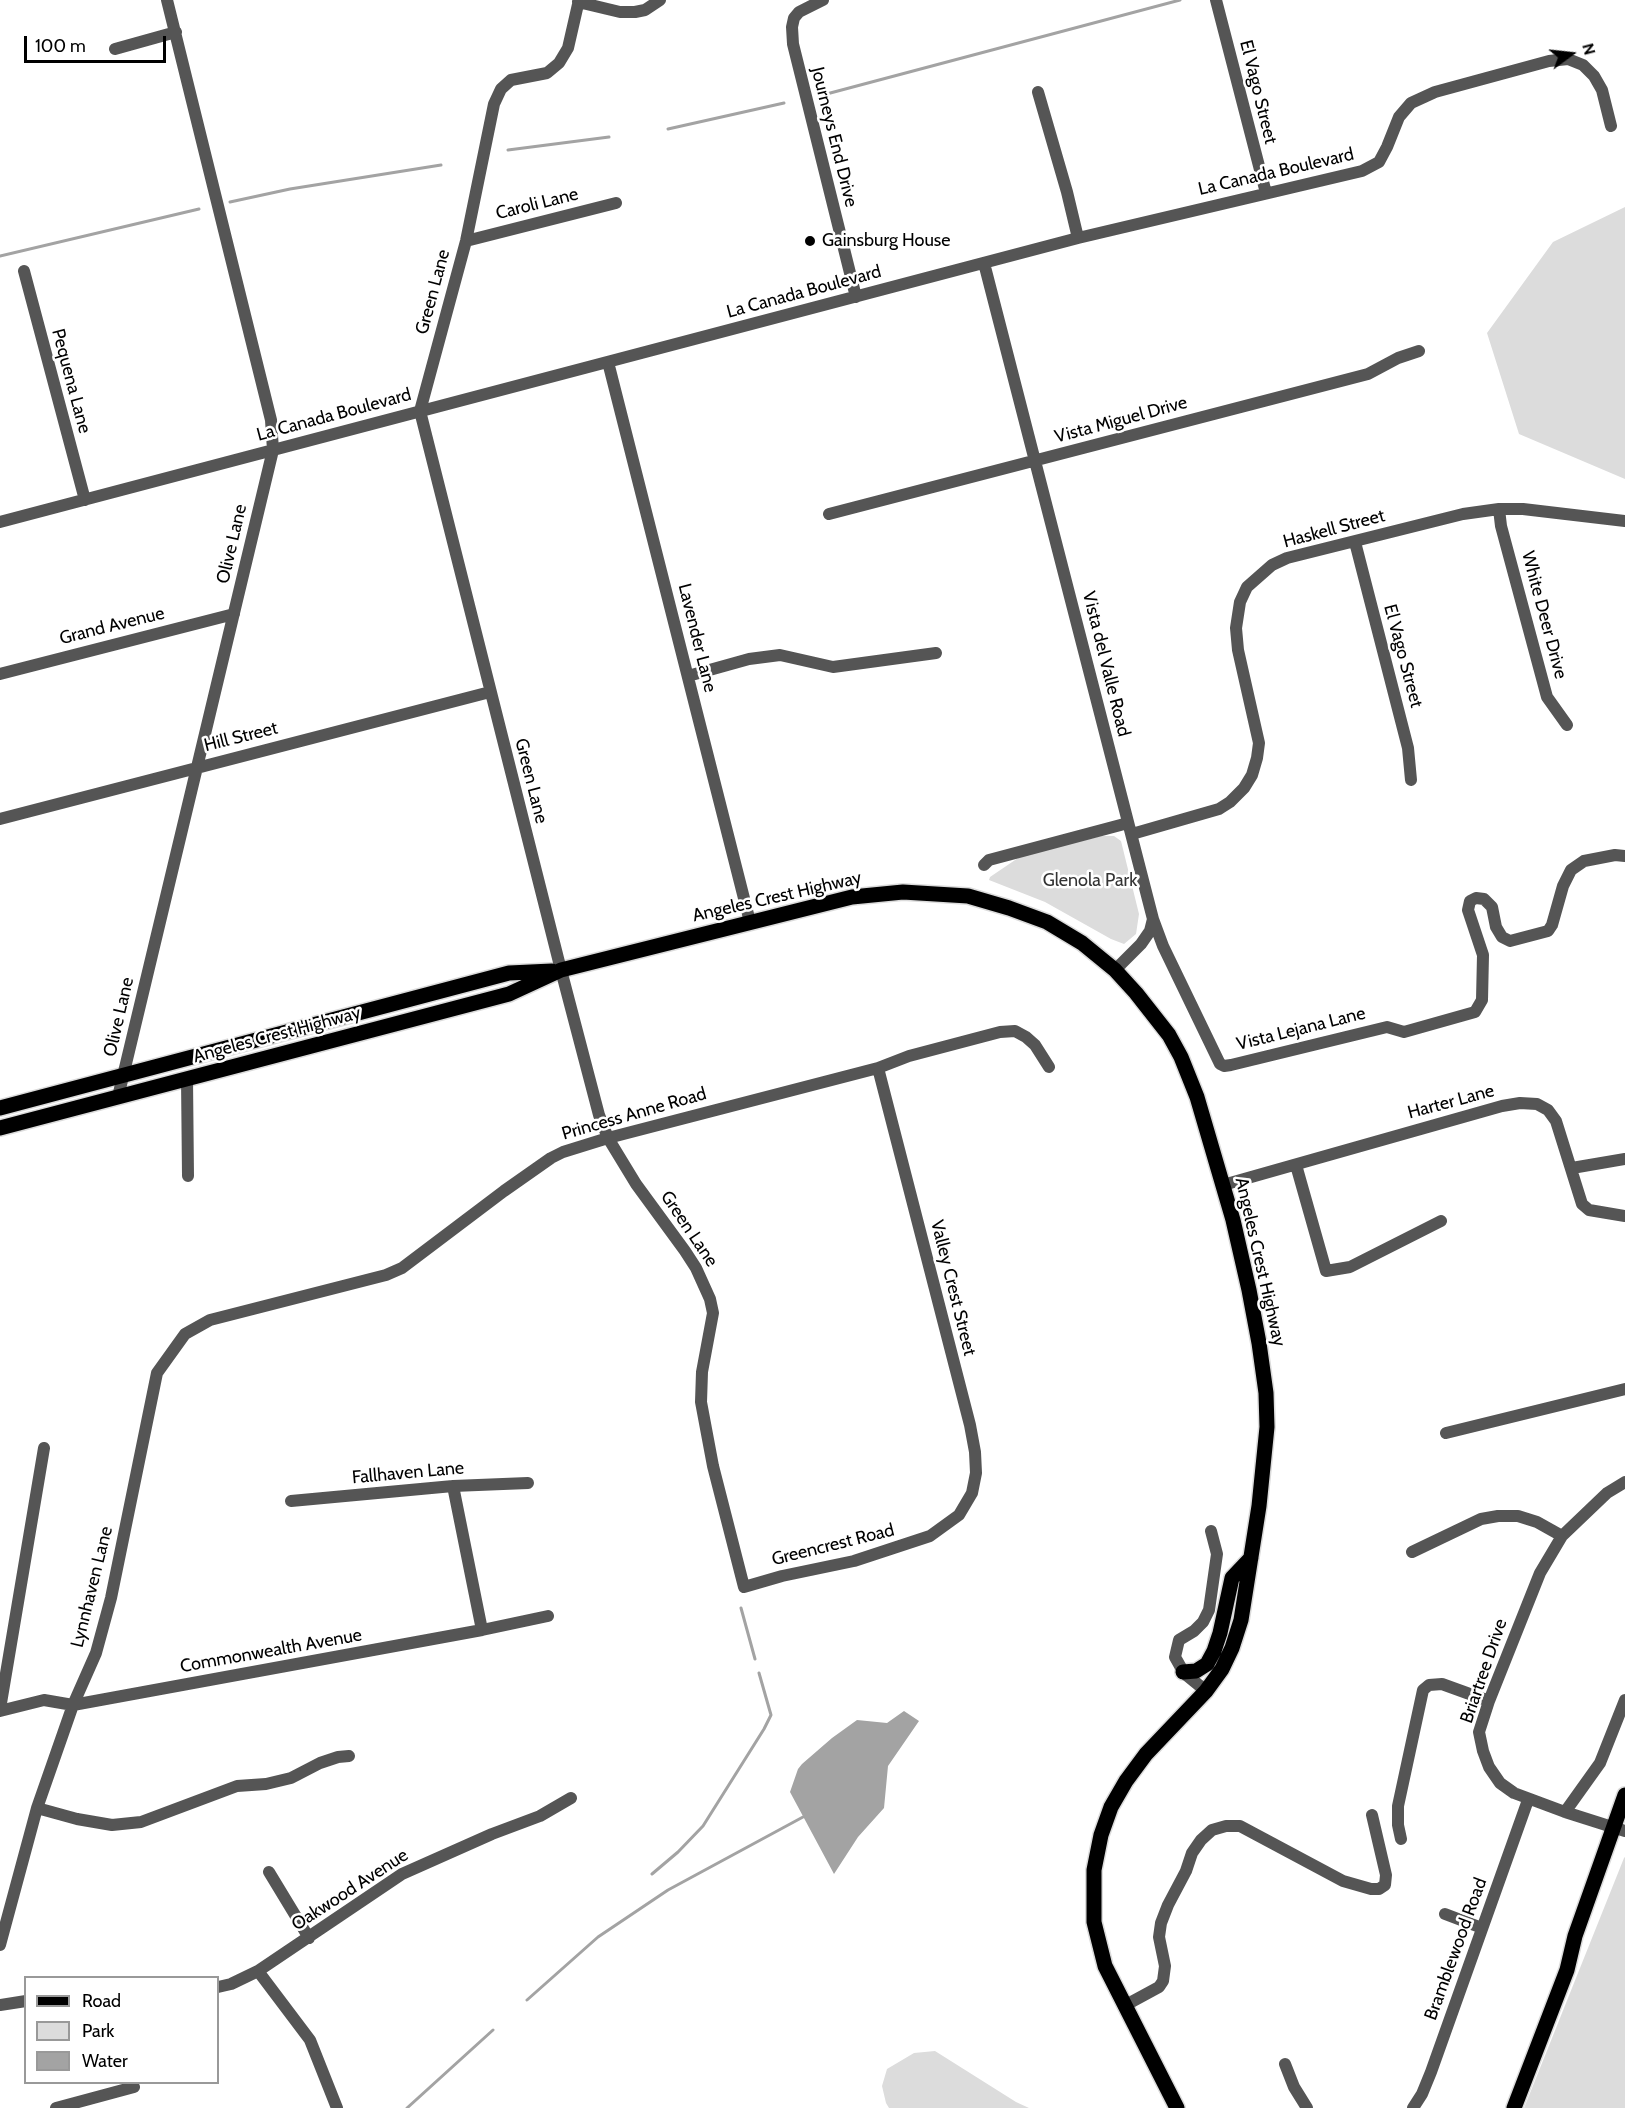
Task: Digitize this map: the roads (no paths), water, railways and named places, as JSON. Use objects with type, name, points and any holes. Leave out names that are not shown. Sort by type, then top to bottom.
[{"type":"main road","name":"Angeles Crest Highway","points":[[0,1128],[509,994],[561,970],[852,897],[903,892],[968,896],[1047,922],[1082,943],[1114,970],[1154,1014],[1182,1057],[1197,1097],[1223,1185],[1249,1290],[1259,1344],[1266,1410],[1266,1444],[1259,1506],[1241,1620],[1232,1648],[1222,1669],[1206,1691],[1134,1768],[1111,1807],[1101,1835],[1094,1870],[1094,1923],[1105,1966],[1178,2108]]},
{"type":"main road","name":"Angeles Crest Highway","points":[[0,1108],[509,973],[561,970]]},
{"type":"main road","points":[[1183,1672],[1196,1671],[1207,1664],[1214,1652],[1220,1633],[1232,1578],[1251,1558]]},
{"type":"main road","points":[[1505,2108],[1558,1968],[1575,1936],[1620,1829],[1625,1795]]},
{"type":"main road","points":[[1514,2108],[1567,1970],[1575,1936]]},
{"type":"street","name":"Olive Lane","points":[[118,1097],[273,450],[271,420],[167,0]]},
{"type":"street","points":[[578,1],[620,12],[635,12],[645,10],[660,0]]},
{"type":"street","name":"Journeys End Drive","points":[[823,0],[799,12],[794,18],[793,44],[856,297]]},
{"type":"street","name":"El Vago Street","points":[[1216,0],[1266,193]]},
{"type":"street","name":"Green Lane","points":[[578,1],[568,48],[560,63],[547,73],[511,80],[501,89],[494,104],[466,241],[420,411],[599,1115],[608,1138],[636,1184],[696,1268],[711,1299],[713,1313],[702,1372],[701,1402],[713,1466],[744,1587]]},
{"type":"street","points":[[115,48],[176,32]]},
{"type":"street","name":"La Canada Boulevard","points":[[0,522],[1078,238],[1362,171],[1379,162],[1404,110],[1411,103],[1436,92],[1549,61],[1568,59],[1583,65],[1594,76],[1602,90],[1611,126]]},
{"type":"street","points":[[1038,92],[1078,238]]},
{"type":"street","name":"Caroli Lane","points":[[466,241],[616,203]]},
{"type":"street","name":"Vista del Valle Road","points":[[984,263],[1153,919],[1163,946],[1220,1064]]},
{"type":"street","name":"Pequena Lane","points":[[24,271],[85,500]]},
{"type":"street","name":"Vista Miguel Drive","points":[[829,514],[1368,374],[1398,358],[1419,351]]},
{"type":"street","name":"Lavender Lane","points":[[608,362],[750,922]]},
{"type":"street","name":"Haskell Street","points":[[984,865],[989,860],[1219,809],[1244,788],[1252,775],[1259,743],[1236,639],[1236,628],[1240,602],[1247,587],[1272,565],[1287,558],[1462,514],[1499,509],[1523,509],[1625,521]]},
{"type":"street","name":"White Deer Drive","points":[[1499,509],[1501,526],[1547,697],[1567,725]]},
{"type":"street","name":"El Vago Street","points":[[1355,542],[1408,748],[1411,780]]},
{"type":"street","name":"Grand Avenue","points":[[0,674],[234,614]]},
{"type":"street","points":[[688,676],[749,658],[770,656],[833,667],[936,653]]},
{"type":"street","name":"Hill Street","points":[[0,819],[490,692]]},
{"type":"street","name":"Vista Lejana Lane","points":[[1220,1064],[1231,1065],[1387,1027],[1404,1032],[1475,1012],[1482,1000],[1483,955],[1468,910],[1470,901],[1476,897],[1484,899],[1492,907],[1496,927],[1502,937],[1510,941],[1548,931],[1552,925],[1563,886],[1571,870],[1584,861],[1615,855],[1625,856]]},
{"type":"street","points":[[1114,970],[1141,944],[1150,931],[1153,919]]},
{"type":"street","name":"Princess Anne Road","points":[[210,1320],[378,1277],[402,1268],[550,1158],[608,1138],[878,1068],[909,1056],[1000,1032],[1015,1031],[1035,1045],[1049,1067]]},
{"type":"street","name":"Valley Crest Street","points":[[878,1068],[974,1443],[976,1473],[972,1493],[959,1515]]},
{"type":"street","points":[[187,1079],[188,1176]]},
{"type":"street","name":"Harter Lane","points":[[1223,1185],[1502,1106],[1520,1103],[1537,1104],[1548,1110],[1556,1121],[1582,1204],[1589,1210],[1625,1216]]},
{"type":"street","points":[[1572,1168],[1625,1159]]},
{"type":"street","points":[[1296,1165],[1326,1271],[1350,1267],[1441,1221]]},
{"type":"street","name":"Lynnhaven Lane","points":[[0,1945],[37,1808],[73,1705],[96,1653],[111,1598],[157,1373],[185,1334],[210,1320]]},
{"type":"street","points":[[1446,1433],[1625,1389]]},
{"type":"street","points":[[0,1710],[44,1448]]},
{"type":"street","name":"Briartree Drive","points":[[1620,1829],[1528,1800],[1500,1783],[1489,1767],[1479,1732],[1540,1573],[1562,1536],[1607,1493],[1625,1482]]},
{"type":"street","name":"Fallhaven Lane","points":[[291,1500],[453,1486],[528,1483]]},
{"type":"street","points":[[453,1486],[482,1630]]},
{"type":"street","name":"Greencrest Road","points":[[744,1587],[782,1576],[854,1562],[911,1544],[930,1536],[959,1515]]},
{"type":"street","points":[[1412,1552],[1481,1519],[1498,1516],[1518,1516],[1537,1522],[1562,1536]]},
{"type":"street","points":[[1206,1691],[1183,1672],[1175,1657],[1175,1649],[1179,1640],[1203,1622],[1209,1610],[1217,1554],[1211,1531]]},
{"type":"street","name":"Commonwealth Avenue","points":[[0,1710],[44,1700],[73,1705],[548,1616]]},
{"type":"street","points":[[1401,1839],[1398,1806],[1423,1690],[1429,1685],[1442,1684],[1489,1701]]},
{"type":"street","points":[[1565,1812],[1600,1763],[1625,1700]]},
{"type":"street","points":[[37,1808],[77,1819],[112,1825],[141,1822],[237,1786],[266,1784],[291,1778],[320,1763],[349,1756]]},
{"type":"street","name":"Oakwood Avenue","points":[[219,1987],[231,1984],[258,1971],[402,1874],[492,1834],[540,1816],[570,1798]]},
{"type":"street","name":"Bramblewood Road","points":[[1413,2108],[1431,2072],[1528,1800]]},
{"type":"street","points":[[1124,2006],[1159,1987],[1163,1981],[1165,1966],[1159,1937],[1161,1923],[1186,1871],[1191,1853],[1212,1830],[1226,1826],[1240,1826],[1343,1881],[1379,1889],[1386,1881],[1372,1815]]},
{"type":"street","points":[[269,1872],[309,1938]]},
{"type":"street","points":[[1445,1914],[1482,1928]]},
{"type":"street","points":[[258,1971],[310,2040],[337,2108]]},
{"type":"street","points":[[0,1996],[7,2000],[24,2001]]},
{"type":"street","points":[[0,2005],[24,2001]]},
{"type":"street","points":[[1285,2064],[1293,2087],[1307,2108]]},
{"type":"street","points":[[56,2108],[134,2087]]},
{"type":"water","points":[[904,1711],[919,1721],[888,1766],[884,1808],[858,1837],[834,1874],[790,1792],[798,1769],[832,1738],[857,1720],[887,1723]]},
{"type":"waterway","points":[[819,96],[1180,0]]},
{"type":"waterway","points":[[668,129],[784,103]]},
{"type":"waterway","points":[[508,150],[609,137]]},
{"type":"waterway","points":[[230,202],[290,189],[441,165]]},
{"type":"waterway","points":[[0,256],[199,209]]},
{"type":"waterway","points":[[741,1608],[755,1659]]},
{"type":"waterway","points":[[652,1874],[703,1826],[764,1729],[771,1715],[759,1673]]},
{"type":"waterway","points":[[527,2000],[598,1937],[668,1890],[803,1817]]},
{"type":"waterway","points":[[407,2108],[493,2030]]},
{"type":"place","name":"Gainsburg House","points":[[810,241]]},
{"type":"park label","name":"Glenola Park","points":[[1090,881]]}]
